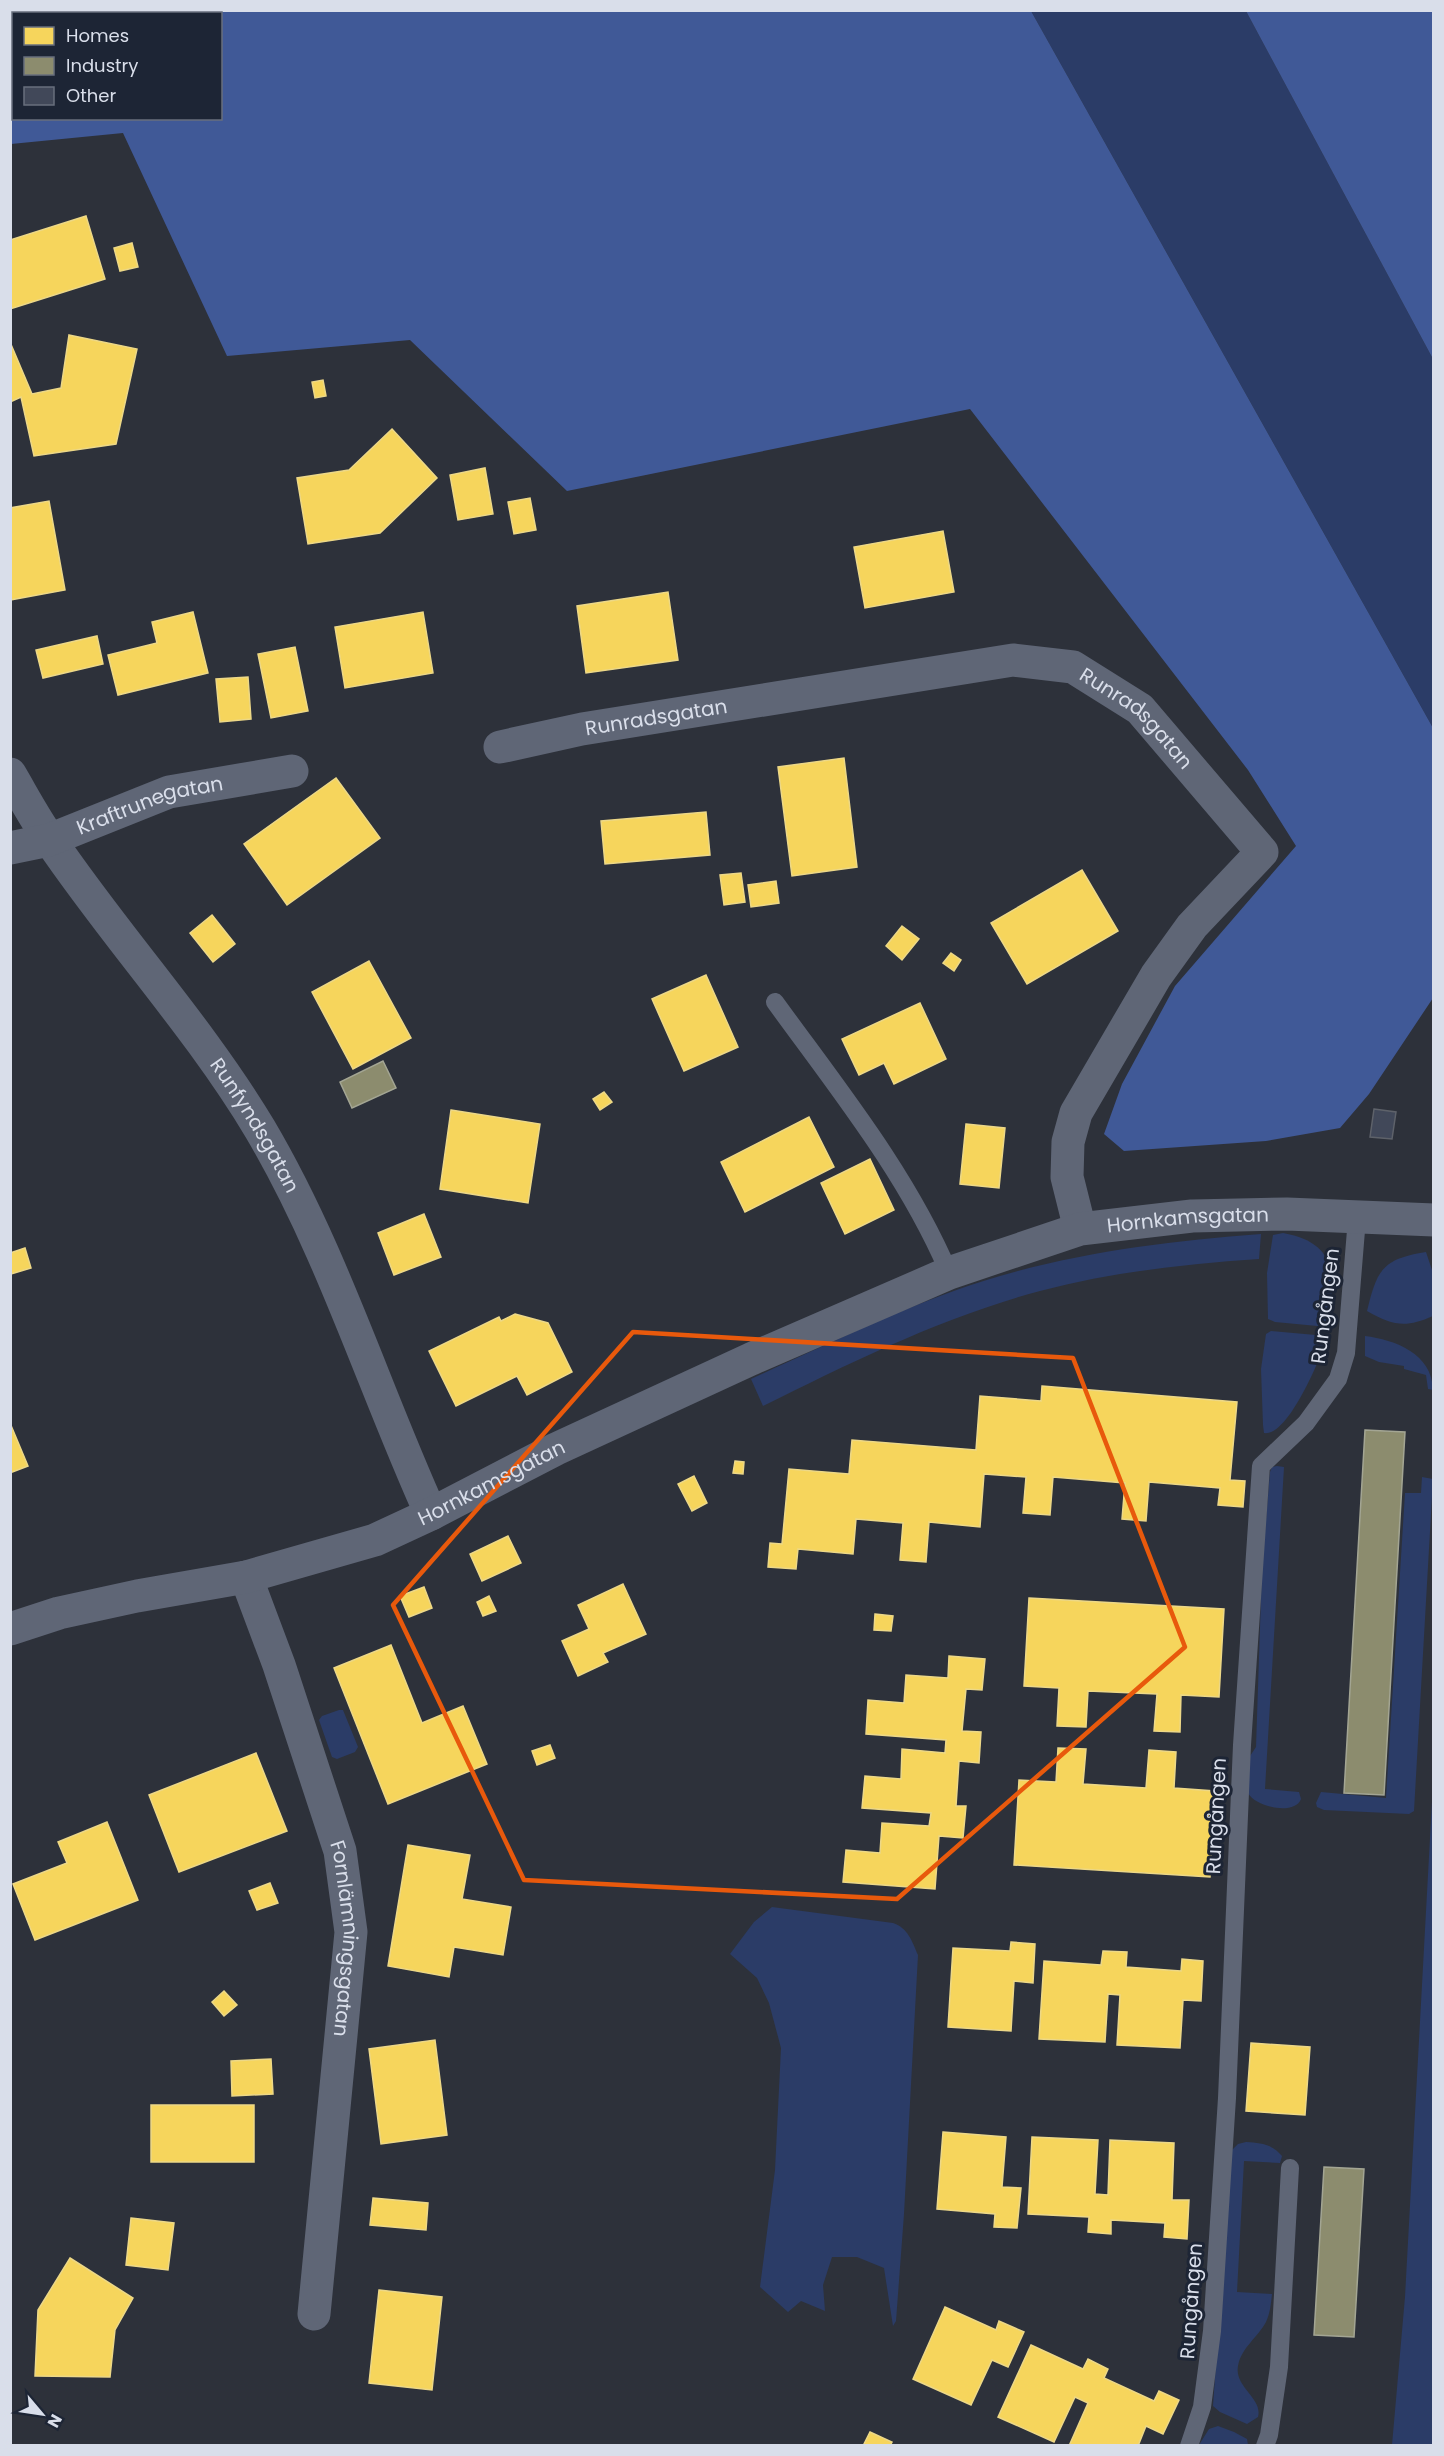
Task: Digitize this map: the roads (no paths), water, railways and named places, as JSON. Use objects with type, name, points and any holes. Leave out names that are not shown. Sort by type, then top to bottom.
[{"type":"street","name":"Runradsgatan","points":[[500,747],[582,729],[1012,660],[1073,667],[1140,709],[1262,852],[1186,934],[1156,976],[1076,1113],[1068,1142],[1067,1177],[1080,1229]]},
{"type":"street","name":"Kraftrunegatan","points":[[10,848],[49,840],[169,792],[292,771]]},
{"type":"street","name":"Runfyndsgatan","points":[[10,774],[49,840],[205,1046],[259,1127],[296,1191],[328,1262],[399,1443],[431,1514]]},
{"type":"street","name":"Hornkamsgatan","points":[[10,1629],[59,1613],[126,1598],[246,1577],[375,1540],[431,1514],[556,1449],[751,1359],[949,1273],[1080,1229],[1192,1216],[1287,1214],[1434,1220]]},
{"type":"street","name":"Fornlämningsgatan","points":[[246,1577],[279,1665],[340,1851],[351,1932],[314,2314]]},
{"type":"lane","points":[[776,1002],[886,1156],[934,1236],[949,1273]]},
{"type":"lane","name":"Rungången","points":[[1189,2445],[1202,2407],[1212,2331],[1227,2098],[1242,1745],[1261,1467],[1306,1423],[1338,1379],[1346,1353],[1357,1218]]},
{"type":"lane","points":[[1265,2445],[1269,2435],[1280,2367],[1290,2168]]}]
